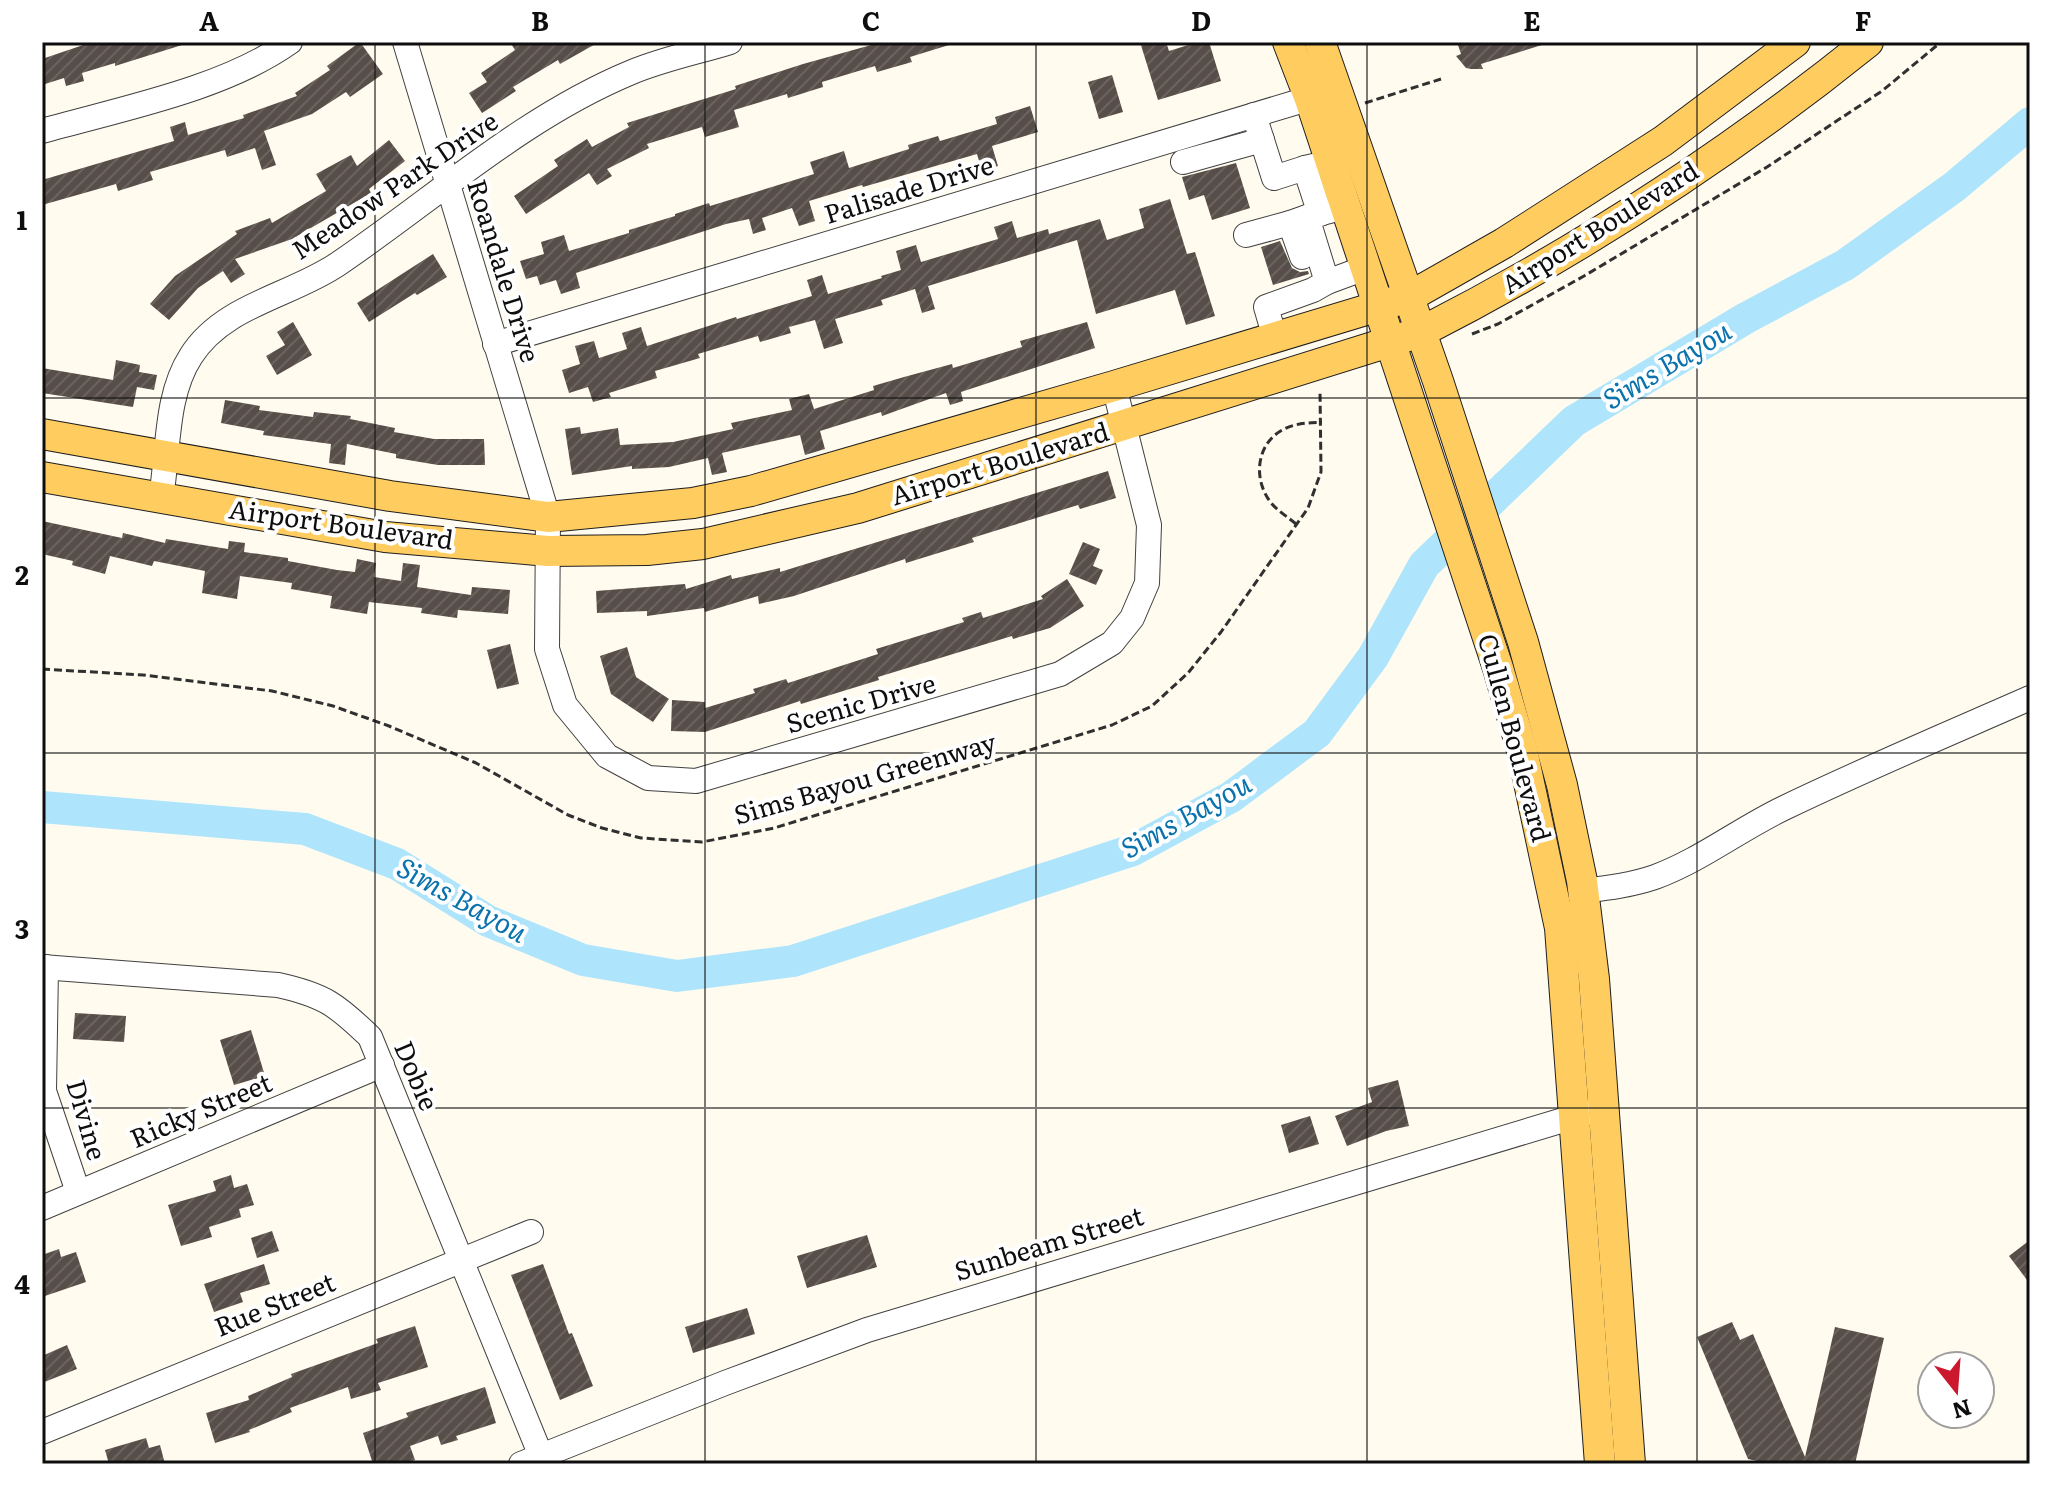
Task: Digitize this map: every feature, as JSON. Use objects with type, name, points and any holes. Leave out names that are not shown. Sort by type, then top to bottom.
[{"type":"main road","name":"Cullen Boulevard","points":[[1288,42],[1331,99],[1318,165],[1315,215],[1365,268],[1498,668],[1522,697],[1562,785],[1583,891],[1594,979],[1590,1112]]},
{"type":"main road","name":"Cullen Boulevard","points":[[1320,42],[1331,99],[1409,297],[1523,642],[1522,697],[1538,817],[1590,1112],[1604,1303],[1630,1464]]},
{"type":"main road","name":"Airport Boulevard","points":[[42,434],[390,496],[548,517],[693,503],[751,491],[1409,297],[1504,243],[1663,141],[1795,42]]},
{"type":"main road","name":"Airport Boulevard","points":[[42,477],[385,537],[548,551],[647,550],[703,544],[858,508],[1421,332],[1493,295],[1614,225],[1690,174],[1868,42]]},
{"type":"main road","points":[[1663,141],[1690,174]]},
{"type":"main road","points":[[846,465],[858,508]]},
{"type":"main road","name":"Cullen Boulevard","points":[[1600,1464],[1604,1303]]},
{"type":"street","points":[[42,131],[179,92],[241,69],[290,42]]},
{"type":"street","name":"Roandale Drive","points":[[405,42],[548,517]]},
{"type":"street","name":"Meadow Park Drive","points":[[161,497],[175,388],[192,354],[223,322],[336,266],[446,183],[580,98],[633,72],[730,42]]},
{"type":"street","name":"Palisade Drive","points":[[495,344],[1254,115],[1331,99]]},
{"type":"street","points":[[1254,115],[1274,178],[1318,165]]},
{"type":"street","points":[[1183,162],[1262,140]]},
{"type":"street","points":[[1246,235],[1315,215]]},
{"type":"street","points":[[1315,215],[1312,276],[1323,323]]},
{"type":"street","points":[[1312,276],[1315,215]]},
{"type":"street","points":[[1275,338],[1266,307],[1312,276],[1365,268]]},
{"type":"street","name":"Scenic Drive","points":[[548,517],[547,649],[565,705],[607,756],[648,778],[696,781],[1060,674],[1112,643],[1132,618],[1147,583],[1149,525],[1114,386]]},
{"type":"street","points":[[1583,891],[1656,876],[1828,786],[2030,698]]},
{"type":"street","name":"Dobie","points":[[44,967],[278,985],[312,992],[342,1010],[370,1037],[462,1258],[531,1460]]},
{"type":"street","name":"Divine","points":[[44,967],[44,1091],[78,1192]]},
{"type":"street","name":"Ricky Street","points":[[42,1208],[382,1065]]},
{"type":"street","name":"Sunbeam Street","points":[[531,1460],[867,1330],[1590,1112]]},
{"type":"street","name":"Rue Street","points":[[42,1432],[531,1232]]},
{"type":"path","points":[[1465,336],[1498,324],[1767,167],[1882,91],[1941,42]]},
{"type":"path","points":[[1331,99],[1441,79]]},
{"type":"path","name":"Sims Bayou Greenway","points":[[42,669],[143,675],[272,691],[333,706],[476,763],[568,815],[641,838],[702,842],[789,824],[1112,725],[1152,706],[1188,673],[1213,642],[1308,508],[1321,472],[1320,384]]},
{"type":"path","points":[[1296,524],[1271,503],[1258,475],[1260,454],[1275,434],[1289,427],[1322,422]]},
{"type":"building","points":[[92,42],[182,42],[182,45],[82,73],[84,81],[66,86],[64,78],[42,85],[42,59]]},
{"type":"building","points":[[360,42],[383,74],[350,97],[346,92],[312,114],[264,131],[276,165],[262,170],[255,148],[227,157],[225,150],[150,172],[153,180],[118,191],[116,184],[42,205],[42,180],[174,141],[170,127],[185,122],[188,135],[244,118],[243,115],[297,96],[295,93],[330,70],[327,66]]},
{"type":"building","points":[[510,42],[599,42],[560,64],[558,60],[513,87],[516,91],[482,113],[469,93],[487,82],[481,73],[515,50]]},
{"type":"building","points":[[882,42],[948,42],[949,45],[910,57],[912,62],[877,72],[875,66],[822,82],[823,87],[788,98],[787,94],[734,110],[739,127],[705,137],[702,127],[647,144],[649,148],[607,169],[612,176],[597,185],[589,173],[526,214],[514,196],[558,166],[554,160],[587,139],[592,147],[629,127],[627,123],[736,89],[735,86],[803,64]]},
{"type":"building","points":[[1140,42],[1166,42],[1169,51],[1198,42],[1209,42],[1221,81],[1158,100]]},
{"type":"building","points":[[1457,42],[1541,42],[1542,45],[1481,64],[1483,69],[1471,69],[1466,68],[1456,56],[1461,54]]},
{"type":"building","points":[[1112,75],[1123,112],[1099,119],[1088,82]]},
{"type":"building","points":[[1030,106],[1038,132],[992,146],[998,166],[982,171],[977,154],[809,201],[815,221],[799,226],[792,208],[762,218],[766,230],[753,234],[749,219],[726,224],[576,273],[580,288],[561,294],[556,280],[540,285],[537,276],[526,279],[520,261],[544,254],[541,242],[564,235],[569,251],[629,233],[629,230],[709,203],[710,206],[814,174],[810,162],[844,151],[849,168],[909,149],[908,145],[938,136],[940,141],[997,124],[995,117]]},
{"type":"building","points":[[389,140],[405,161],[369,189],[371,193],[292,239],[235,259],[245,274],[231,283],[223,271],[198,288],[169,320],[150,304],[175,276],[237,234],[235,231],[270,218],[272,223],[326,191],[316,174],[351,155],[357,166]]},
{"type":"building","points":[[1236,163],[1250,208],[1212,220],[1204,195],[1189,200],[1182,177]]},
{"type":"building","points":[[1170,199],[1187,254],[1195,252],[1215,316],[1186,325],[1175,290],[1096,314],[1077,240],[928,286],[935,309],[922,313],[915,289],[881,300],[883,305],[835,319],[843,343],[824,349],[815,320],[789,327],[791,333],[760,342],[758,336],[698,354],[700,358],[655,371],[657,378],[609,393],[611,397],[593,402],[588,387],[569,393],[562,370],[580,364],[575,346],[594,341],[599,358],[627,349],[622,333],[641,327],[647,346],[812,296],[807,280],[822,275],[828,294],[882,278],[901,270],[896,251],[916,245],[921,262],[998,239],[994,227],[1012,221],[1017,238],[1048,229],[1049,234],[1100,219],[1107,240],[1144,228],[1139,209]]},
{"type":"building","points":[[1280,241],[1292,268],[1300,272],[1308,271],[1309,274],[1273,285],[1261,247]]},
{"type":"building","points":[[433,254],[447,277],[369,322],[357,303]]},
{"type":"building","points":[[293,322],[312,355],[277,375],[266,356],[285,345],[277,332]]},
{"type":"building","points":[[1087,322],[1095,348],[961,392],[963,401],[950,405],[946,393],[882,416],[881,412],[820,431],[825,449],[805,455],[800,435],[722,453],[727,472],[712,475],[708,458],[669,467],[632,469],[632,466],[572,475],[565,429],[580,427],[581,434],[618,428],[620,445],[673,442],[733,429],[731,423],[792,410],[789,399],[809,394],[814,409],[874,390],[873,386],[952,364],[953,368],[1022,347],[1020,341]]},
{"type":"building","points":[[116,360],[140,365],[139,372],[157,375],[154,390],[137,387],[133,407],[42,393],[42,368],[113,380]]},
{"type":"building","points":[[225,400],[260,406],[259,410],[313,417],[314,412],[351,416],[350,419],[395,428],[394,432],[434,439],[484,439],[485,465],[438,465],[396,458],[396,454],[347,444],[345,465],[329,463],[331,444],[263,435],[264,431],[221,423]]},
{"type":"building","points":[[1108,471],[1116,498],[1080,509],[1078,505],[972,538],[974,542],[906,563],[905,559],[794,596],[759,604],[758,596],[705,612],[704,608],[647,616],[647,611],[597,613],[596,591],[685,584],[686,589],[731,575],[732,579],[780,568],[780,572]]},
{"type":"building","points":[[42,521],[122,538],[123,533],[165,543],[166,539],[228,549],[229,541],[245,543],[244,552],[288,558],[288,561],[337,570],[355,572],[357,559],[376,563],[374,577],[401,581],[403,563],[420,565],[417,587],[471,595],[472,587],[510,590],[508,614],[458,610],[457,618],[421,613],[422,608],[369,602],[367,614],[330,608],[332,596],[291,589],[292,583],[240,576],[237,599],[202,593],[205,571],[154,561],[152,566],[110,556],[105,574],[72,565],[73,561],[42,554]]},
{"type":"building","points":[[1083,542],[1100,549],[1093,566],[1103,570],[1096,585],[1069,574]]},
{"type":"building","points":[[1067,579],[1084,606],[1050,628],[1013,639],[1012,636],[705,732],[671,731],[672,700],[705,702],[705,708],[755,693],[753,689],[786,679],[788,683],[878,654],[876,649],[964,622],[962,618],[981,612],[983,618],[1043,599],[1041,596]]},
{"type":"building","points":[[510,644],[519,684],[497,689],[487,650]]},
{"type":"building","points":[[627,647],[636,677],[669,699],[653,722],[611,694],[600,656]]},
{"type":"building","points":[[75,1013],[126,1016],[124,1042],[73,1039]]},
{"type":"building","points":[[251,1030],[265,1076],[234,1085],[220,1040]]},
{"type":"building","points":[[1398,1080],[1409,1126],[1347,1146],[1335,1116],[1372,1102],[1368,1088]]},
{"type":"building","points":[[1310,1116],[1319,1144],[1289,1153],[1281,1125]]},
{"type":"building","points":[[231,1175],[234,1188],[247,1184],[254,1205],[239,1209],[241,1217],[209,1227],[212,1237],[181,1246],[168,1205],[216,1191],[213,1181]]},
{"type":"building","points":[[272,1231],[279,1251],[257,1258],[251,1238]]},
{"type":"building","points":[[867,1235],[877,1267],[807,1288],[797,1256]]},
{"type":"building","points":[[2030,1240],[2030,1284],[2009,1256]]},
{"type":"building","points":[[59,1249],[61,1257],[76,1252],[86,1282],[42,1297],[42,1255]]},
{"type":"building","points":[[264,1264],[270,1284],[240,1293],[243,1302],[214,1312],[204,1284]]},
{"type":"building","points":[[543,1264],[569,1334],[572,1333],[593,1386],[560,1400],[511,1275]]},
{"type":"building","points":[[747,1308],[755,1334],[693,1353],[685,1327]]},
{"type":"building","points":[[1732,1322],[1740,1340],[1753,1334],[1805,1457],[1835,1327],[1884,1338],[1855,1464],[1770,1464],[1748,1459],[1697,1337]]},
{"type":"building","points":[[415,1326],[428,1367],[378,1383],[381,1390],[351,1399],[348,1387],[290,1408],[292,1412],[250,1432],[215,1443],[206,1413],[249,1400],[248,1396],[292,1377],[291,1374],[378,1343],[376,1339]]},
{"type":"building","points":[[67,1345],[77,1369],[42,1383],[42,1356]]},
{"type":"building","points":[[485,1387],[496,1423],[456,1436],[458,1440],[441,1445],[438,1436],[410,1446],[415,1460],[404,1464],[373,1464],[363,1433],[408,1417],[406,1413]]},
{"type":"building","points":[[146,1438],[149,1448],[160,1445],[165,1464],[109,1464],[105,1450]]},
{"type":"waterway","name":"Sims Bayou","points":[[42,807],[305,829],[397,864],[488,921],[583,960],[677,976],[793,961],[1133,850],[1231,797],[1317,733],[1373,657],[1424,565],[1574,421],[1746,318],[1845,265],[1954,187],[2030,123]]}]
